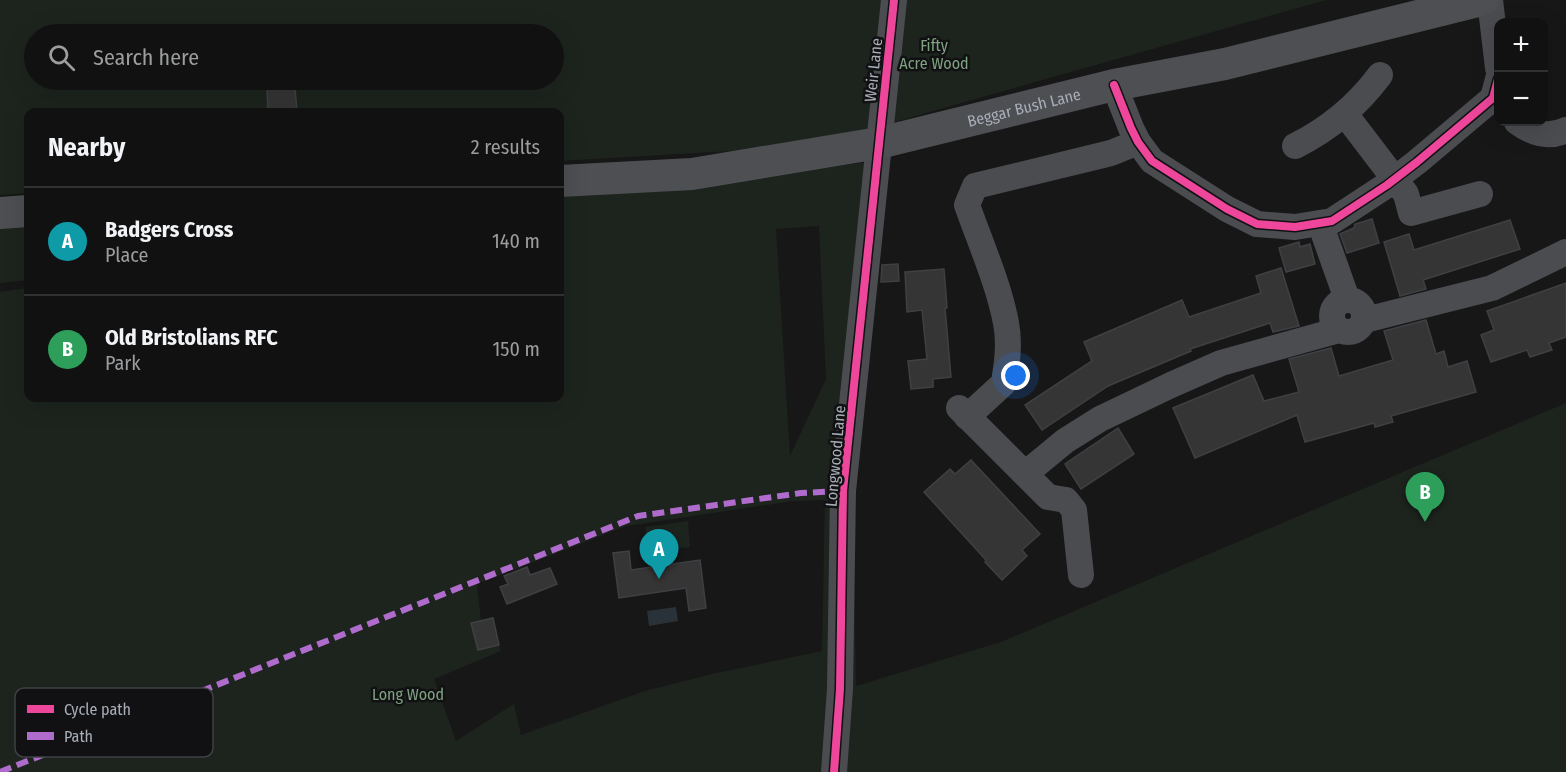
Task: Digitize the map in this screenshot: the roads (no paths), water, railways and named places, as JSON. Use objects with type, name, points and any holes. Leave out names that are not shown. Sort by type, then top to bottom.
[{"type":"main road","name":"Beggar Bush Lane","points":[[564,181],[692,174],[879,143],[1114,85],[1225,64],[1482,0]]},
{"type":"main road","points":[[0,213],[24,211]]},
{"type":"street","name":"Weir Lane","points":[[879,143],[894,0]]},
{"type":"street","points":[[1490,0],[1494,34]]},
{"type":"street","points":[[1295,146],[1321,132],[1345,114],[1370,89],[1380,75]]},
{"type":"street","points":[[1114,85],[1138,142],[1152,161],[1227,209],[1257,224],[1295,227],[1332,221],[1395,179],[1494,96]]},
{"type":"street","points":[[1345,114],[1406,194],[1411,213],[1480,194]]},
{"type":"street","points":[[1523,126],[1531,132],[1545,134],[1566,130]]},
{"type":"street","points":[[1081,574],[1074,510],[1066,500],[1048,496],[963,413],[1004,383],[1008,350],[1006,323],[967,205],[975,186],[1111,153],[1138,142]]},
{"type":"street","name":"Longwood Lane","points":[[834,772],[840,689],[843,491],[879,143]]},
{"type":"street","points":[[1320,223],[1347,299]]},
{"type":"street","points":[[1365,320],[1492,288],[1566,252]]},
{"type":"street","points":[[1025,474],[1065,441],[1100,419],[1221,363],[1339,330],[1350,333],[1360,329],[1365,320],[1364,309],[1357,302],[1347,299],[1337,304],[1332,313],[1333,323],[1339,330]]},
{"type":"place","name":"Old Bristolians RFC","points":[[1425,522]]},
{"type":"place","name":"Badgers Cross","points":[[659,579]]},
{"type":"park label","name":"Fifty Acre Wood","points":[[934,54]]},
{"type":"park label","name":"Long Wood","points":[[408,694]]}]
